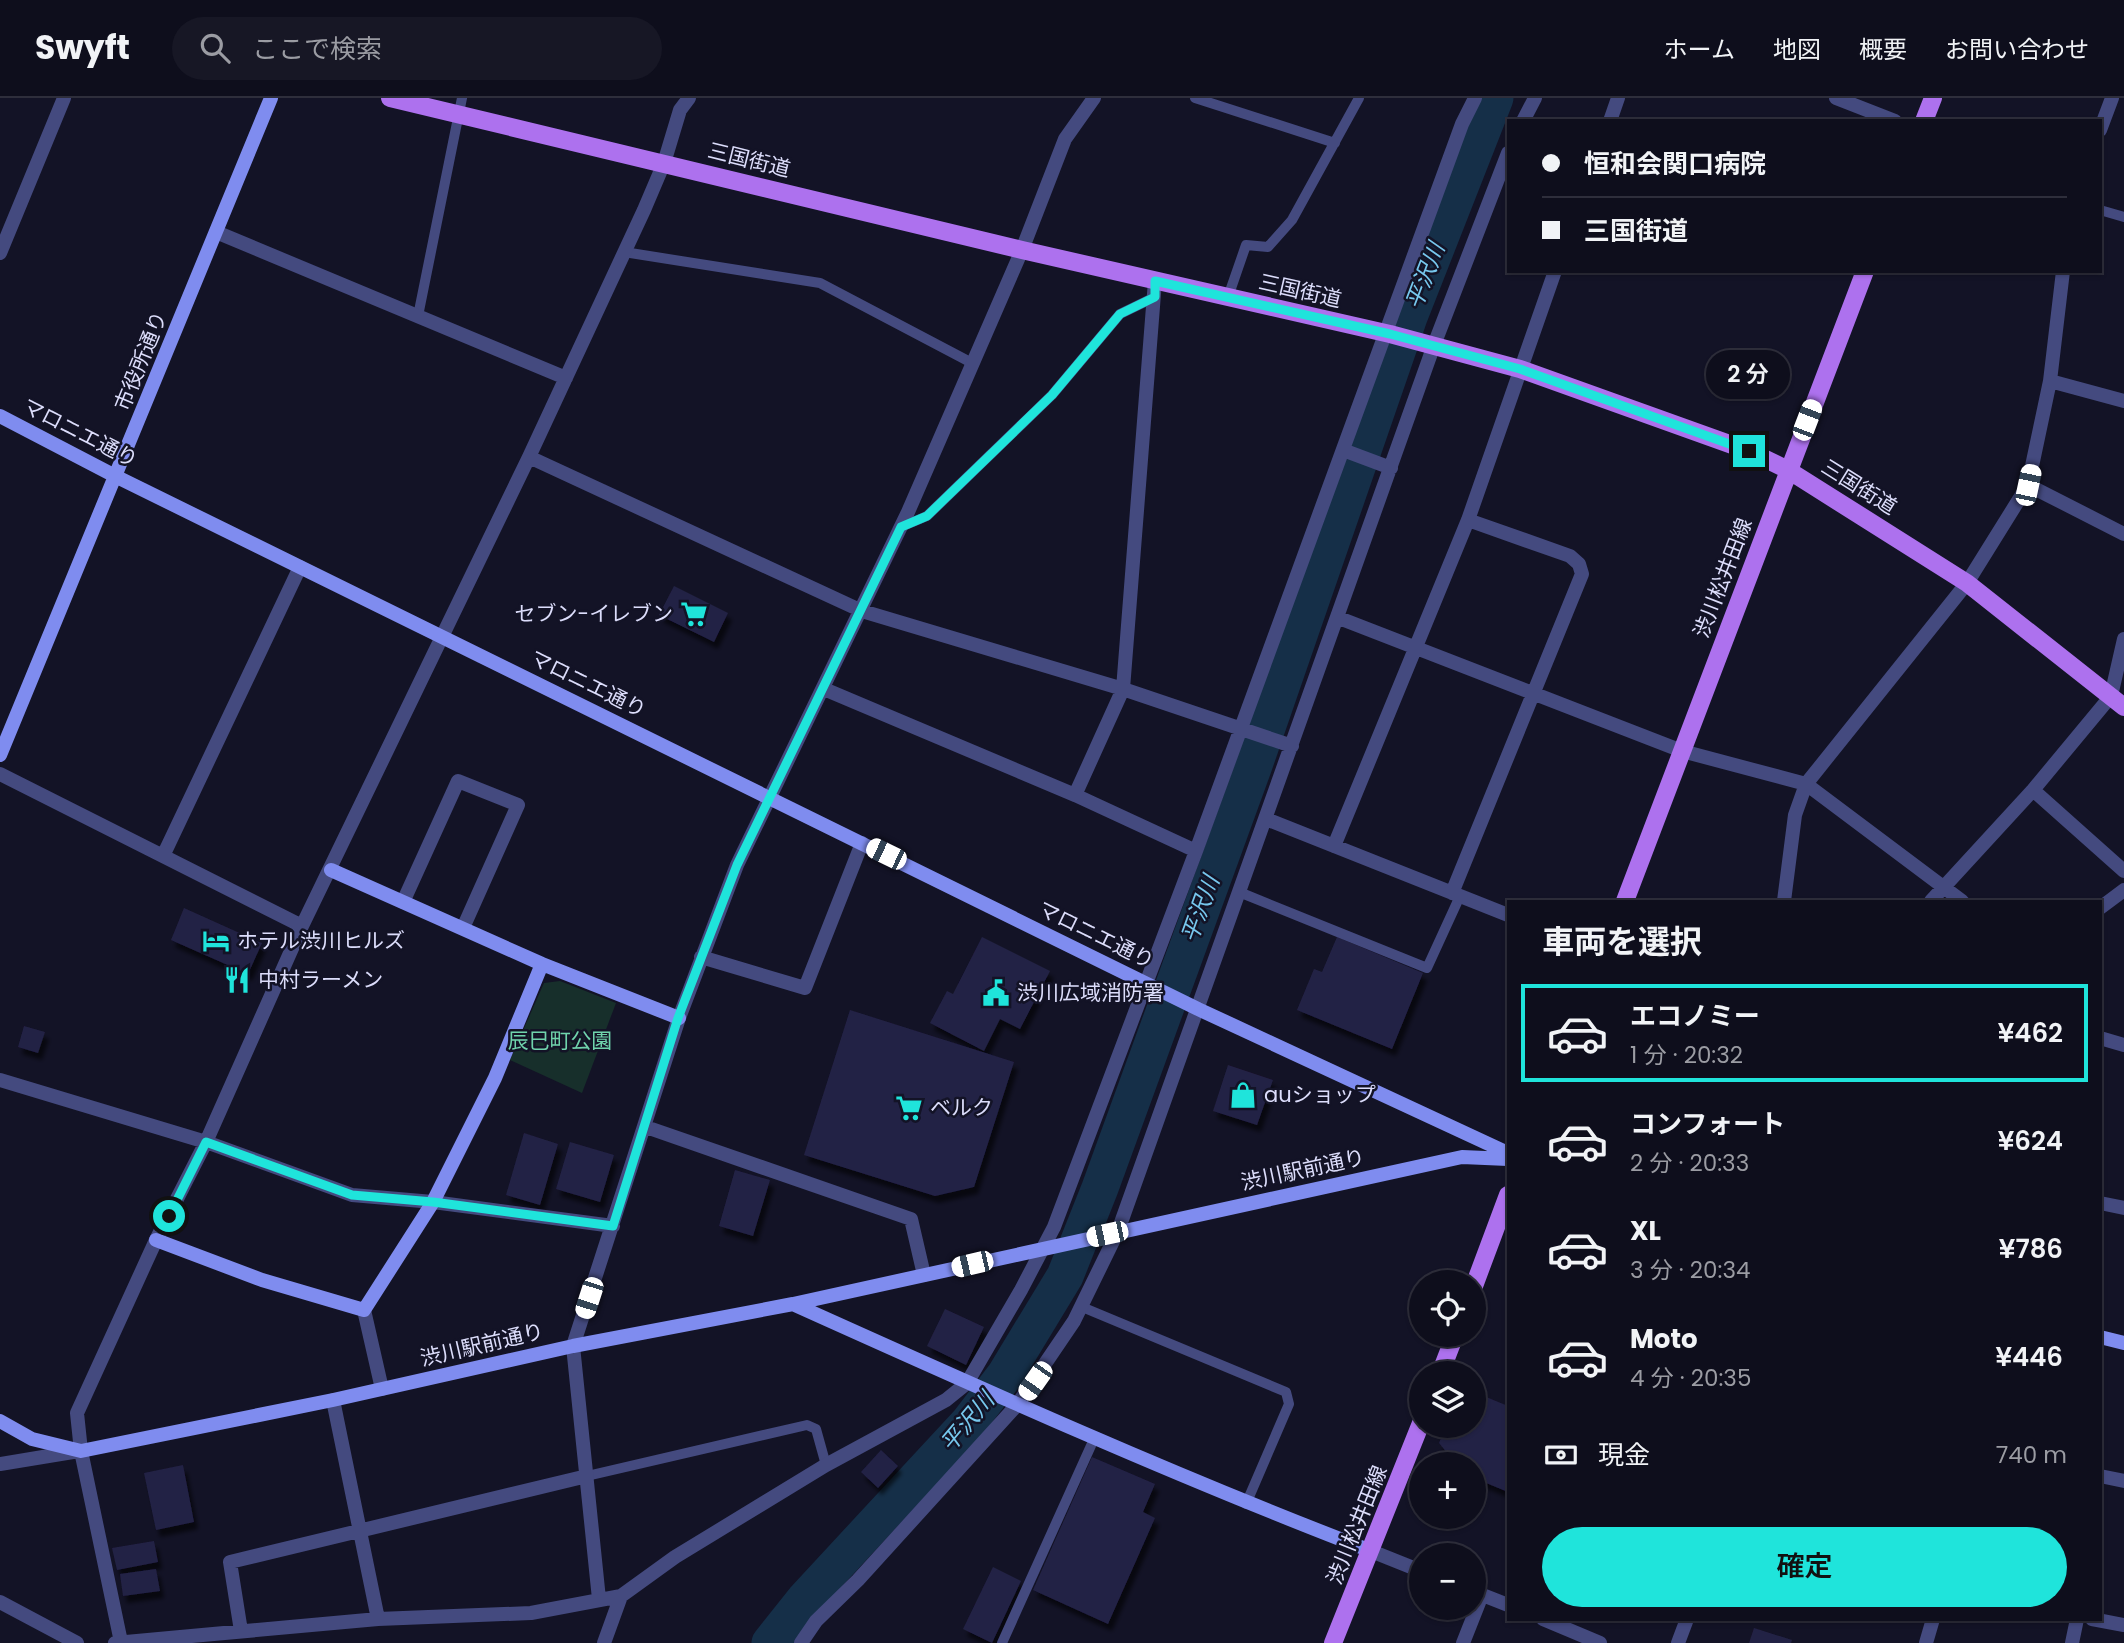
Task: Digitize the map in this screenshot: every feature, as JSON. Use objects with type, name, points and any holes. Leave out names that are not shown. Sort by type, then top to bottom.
[{"type":"main road","name":"三国街道","points":[[390,98],[461,106],[664,163],[1022,250],[1155,289],[1228,298],[1388,334],[1520,369],[1749,451],[1788,470],[1967,583],[2117,702]]},
{"type":"main road","points":[[1925,119],[1933,98]]},
{"type":"main road","name":"渋川松井田線","points":[[1626,900],[1864,273]]},
{"type":"main road","points":[[1480,1270],[1507,1198]]},
{"type":"main road","name":"渋川松井田線","points":[[1333,1643],[1415,1438]]},
{"type":"street","points":[[0,253],[3,236],[64,98]]},
{"type":"street","name":"市役所通り","points":[[0,755],[117,477],[271,98]]},
{"type":"street","points":[[121,1642],[81,1451],[77,1413],[156,1240],[206,1142],[302,926],[529,457],[664,163],[680,110],[689,98]]},
{"type":"street","points":[[599,1600],[573,1346],[646,1128],[678,1018],[737,865],[901,527],[1022,250],[1065,139],[1094,98]]},
{"type":"street","points":[[115,1643],[378,1619],[531,1612],[621,1596],[675,1557],[826,1465],[946,1400],[970,1384],[1050,1246],[1153,986],[1196,851],[1244,730],[1462,124],[1475,98]]},
{"type":"street","points":[[1524,119],[1535,98]]},
{"type":"street","points":[[1611,119],[1618,98]]},
{"type":"street","points":[[1836,98],[1890,119]]},
{"type":"street","points":[[2102,125],[2112,98]]},
{"type":"street","points":[[801,1643],[816,1621],[858,1580],[1014,1404],[1082,1307],[1113,1233],[1194,1006],[1266,819],[1286,743],[1339,618],[1390,468],[1427,344],[1507,155]]},
{"type":"street","points":[[216,232],[566,377]]},
{"type":"street","points":[[1334,846],[1417,650],[1468,520],[1554,273]]},
{"type":"street","points":[[1784,900],[1795,815],[1806,784],[1967,583],[2028,485],[2050,381],[2063,273]]},
{"type":"street","points":[[1075,796],[1123,689],[1155,289]]},
{"type":"street","points":[[2050,381],[2124,401]]},
{"type":"street","name":"マロニエ通り","points":[[0,416],[117,477],[1194,1006]]},
{"type":"street","points":[[1344,450],[1390,468]]},
{"type":"street","points":[[529,457],[862,611],[1123,689],[1286,743]]},
{"type":"street","points":[[2028,485],[2124,534]]},
{"type":"street","points":[[1456,895],[1582,573],[1579,564],[1570,556],[1468,520]]},
{"type":"street","points":[[163,856],[300,567]]},
{"type":"street","points":[[1339,618],[1682,751],[1806,784],[1961,900]]},
{"type":"street","points":[[1932,900],[2117,702],[2124,639]]},
{"type":"street","points":[[824,689],[1075,796],[1196,851]]},
{"type":"street","points":[[0,774],[302,926]]},
{"type":"street","points":[[403,902],[458,781],[518,805],[463,928]]},
{"type":"street","points":[[2033,790],[2124,871]]},
{"type":"street","points":[[1266,819],[1507,915]]},
{"type":"street","points":[[701,957],[805,988],[862,843]]},
{"type":"street","points":[[331,870],[542,964],[678,1018]]},
{"type":"street","points":[[2102,906],[2124,890]]},
{"type":"street","points":[[382,1389],[364,1310],[433,1202],[495,1077],[542,964]]},
{"type":"street","points":[[1194,1006],[1507,1153]]},
{"type":"street","points":[[2102,1039],[2124,1045]]},
{"type":"street","points":[[0,1080],[206,1142],[352,1195],[433,1202],[613,1226]]},
{"type":"street","points":[[646,1128],[911,1219],[924,1275]]},
{"type":"street","name":"渋川駅前通り","points":[[81,1451],[333,1400],[573,1346],[793,1304],[1462,1157],[1507,1159]]},
{"type":"street","points":[[2102,1203],[2124,1208]]},
{"type":"street","points":[[156,1240],[262,1280],[364,1310]]},
{"type":"street","points":[[793,1304],[1014,1404],[1246,1504],[1409,1566]]},
{"type":"street","points":[[2102,1338],[2124,1343]]},
{"type":"street","points":[[333,1400],[378,1619]]},
{"type":"street","points":[[0,1420],[32,1439],[81,1451]]},
{"type":"street","points":[[0,1464],[81,1451]]},
{"type":"street","points":[[241,1631],[230,1562],[587,1476]]},
{"type":"street","points":[[2102,1476],[2124,1481]]},
{"type":"street","points":[[1486,1595],[1507,1601]]},
{"type":"street","points":[[604,1643],[621,1596]]},
{"type":"street","points":[[0,1602],[77,1643]]},
{"type":"street","points":[[1463,1643],[1470,1620]]},
{"type":"street","points":[[1548,1621],[1600,1643]]},
{"type":"street","points":[[1678,1643],[1686,1621]]},
{"type":"street","points":[[1926,1643],[1932,1621]]},
{"type":"street","points":[[2072,1643],[2077,1621]]},
{"type":"street","points":[[2102,1621],[2124,1625]]},
{"type":"lane","points":[[1195,98],[1335,143]]},
{"type":"lane","points":[[1228,298],[1246,245],[1268,247],[1292,220],[1359,98]]},
{"type":"lane","points":[[418,316],[461,106]]},
{"type":"lane","points":[[2102,211],[2124,217]]},
{"type":"lane","points":[[624,252],[820,283],[972,363]]},
{"type":"lane","points":[[901,527],[927,516],[1052,395],[1120,314],[1155,289]]},
{"type":"lane","points":[[1239,892],[1427,968],[1456,895]]},
{"type":"lane","points":[[1082,1307],[1286,1392],[1289,1404],[1246,1504]]},
{"type":"lane","points":[[587,1476],[807,1425],[816,1429],[826,1465]]},
{"type":"lane","points":[[1002,1643],[1094,1439]]},
{"type":"green space","name":"辰巳町公園","points":[[560,981],[616,1003],[582,1093],[510,1060],[544,983]]},
{"type":"building","name":"セブン-イレブン","points":[[674,586],[728,613],[714,642],[659,615]]},
{"type":"building","name":"ホテル渋川ヒルズ","points":[[184,908],[262,943],[248,974],[171,940]]},
{"type":"building","name":"渋川広域消防署","points":[[982,937],[1050,971],[1020,1029],[1000,1019],[984,1051],[930,1023],[947,991],[953,994]]},
{"type":"building","points":[[1337,937],[1423,973],[1392,1049],[1297,1010],[1314,969],[1322,972]]},
{"type":"building","name":"ベルク","points":[[850,1010],[1014,1062],[974,1187],[935,1196],[804,1155]]},
{"type":"building","points":[[24,1026],[45,1032],[38,1053],[18,1047]]},
{"type":"building","name":"auショップ","points":[[1228,1065],[1273,1080],[1257,1125],[1213,1111]]},
{"type":"building","points":[[524,1133],[558,1144],[540,1205],[506,1195]]},
{"type":"building","points":[[570,1142],[614,1155],[600,1202],[556,1189]]},
{"type":"building","points":[[735,1170],[770,1180],[753,1236],[719,1226]]},
{"type":"building","points":[[945,1309],[984,1327],[966,1365],[927,1346]]},
{"type":"building","points":[[1486,1397],[1507,1406],[1507,1492],[1486,1483],[1486,1452],[1446,1452],[1439,1443],[1441,1438],[1486,1438]]},
{"type":"building","points":[[881,1450],[898,1466],[878,1488],[861,1472]]},
{"type":"building","points":[[1092,1457],[1155,1484],[1143,1512],[1155,1518],[1108,1624],[1033,1590]]},
{"type":"building","points":[[183,1465],[194,1522],[156,1530],[144,1473]]},
{"type":"building","points":[[154,1541],[158,1562],[117,1570],[112,1548]]},
{"type":"building","points":[[993,1567],[1021,1581],[992,1643],[963,1629]]},
{"type":"building","points":[[156,1569],[160,1591],[123,1596],[120,1574]]},
{"type":"building","points":[[1754,1628],[1792,1640],[1791,1643],[1749,1643]]},
{"type":"waterway","name":"平沢川","points":[[770,1643],[805,1599],[969,1422],[1005,1375],[1065,1276],[1100,1188],[1253,768],[1409,317],[1495,98]]},
{"type":"place","name":"セブン-イレブン","points":[[694,614]]},
{"type":"place","name":"ホテル渋川ヒルズ","points":[[216,941]]},
{"type":"place","name":"中村ラーメン","points":[[237,980]]},
{"type":"place","name":"渋川広域消防署","points":[[996,993]]},
{"type":"place","name":"auショップ","points":[[1243,1095]]},
{"type":"place","name":"ベルク","points":[[909,1108]]},
{"type":"route","points":[[169,1216],[206,1142],[352,1195],[433,1202],[613,1226],[646,1128],[678,1018],[737,865],[901,527],[927,516],[949,491],[1052,395],[1120,314],[1155,297],[1155,281],[1390,334],[1520,369],[1749,451]]}]
